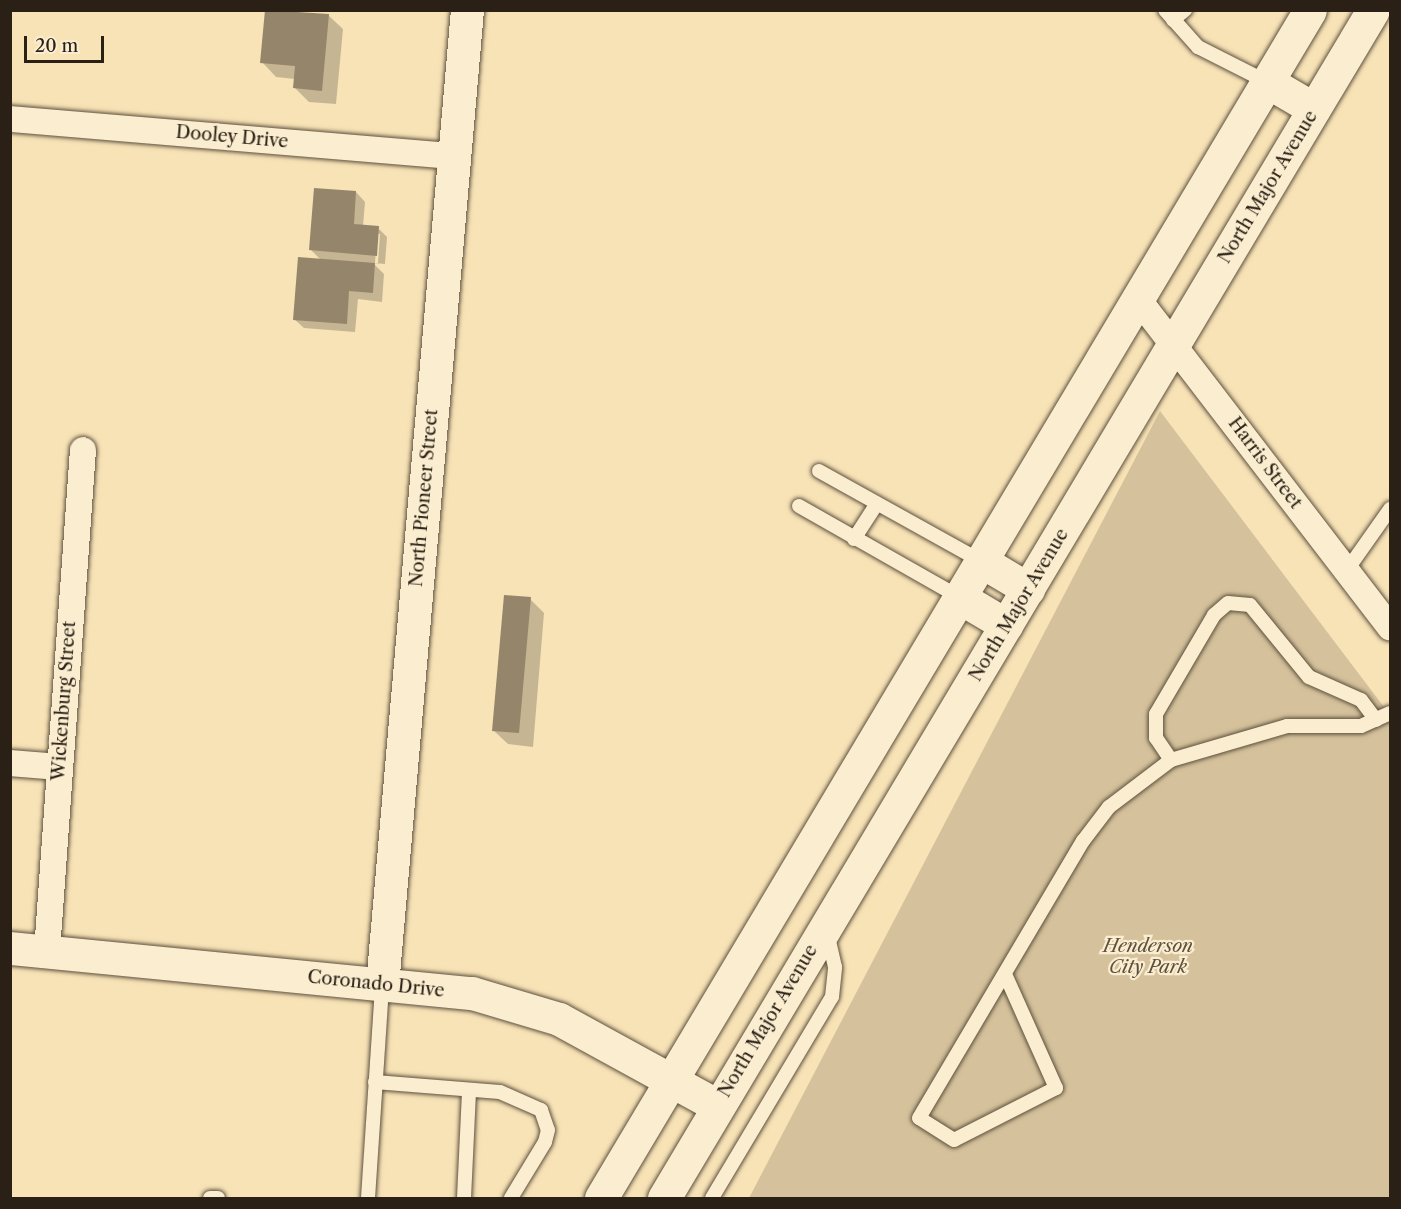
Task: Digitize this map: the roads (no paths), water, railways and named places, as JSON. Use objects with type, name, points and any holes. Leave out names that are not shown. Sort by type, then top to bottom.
[{"type":"street","name":"North Pioneer Street","points":[[382,985],[467,10]]},
{"type":"street","points":[[602,1198],[670,1079],[1310,10]]},
{"type":"street","name":"North Major Avenue","points":[[664,1198],[1373,10]]},
{"type":"street","points":[[1268,82],[1314,109]]},
{"type":"street","name":"Dooley Drive","points":[[10,119],[454,156]]},
{"type":"street","name":"Harris Street","points":[[1138,299],[1390,627]]},
{"type":"street","name":"Wickenburg Street","points":[[47,951],[82,450]]},
{"type":"street","points":[[981,561],[1028,589]]},
{"type":"street","points":[[959,597],[1006,625]]},
{"type":"street","points":[[10,763],[59,767]]},
{"type":"street","name":"Coronado Drive","points":[[10,948],[472,993],[559,1019],[718,1106]]},
{"type":"lane","points":[[1185,10],[1169,15],[1197,47],[1268,82]]},
{"type":"lane","points":[[819,471],[876,505],[981,561]]},
{"type":"lane","points":[[854,539],[876,505]]},
{"type":"lane","points":[[799,506],[959,597]]},
{"type":"lane","points":[[1347,570],[1390,508]]},
{"type":"lane","points":[[1171,760],[1156,738],[1156,714],[1214,615],[1228,603],[1251,605],[1309,676],[1361,700],[1376,720]]},
{"type":"lane","points":[[1005,974],[1056,1088],[954,1140],[919,1118],[1005,974],[1109,807],[1171,760],[1287,726],[1349,728],[1390,713]]},
{"type":"lane","points":[[712,1198],[832,997],[835,967],[825,926]]},
{"type":"lane","points":[[368,1198],[382,985]]},
{"type":"lane","points":[[375,1082],[513,1096],[546,1119],[545,1142],[511,1198]]},
{"type":"lane","points":[[464,1198],[470,1090]]},
{"type":"lane","points":[[210,1198],[218,1198]]},
{"type":"park label","name":"Henderson City Park","points":[[1148,957]]}]
